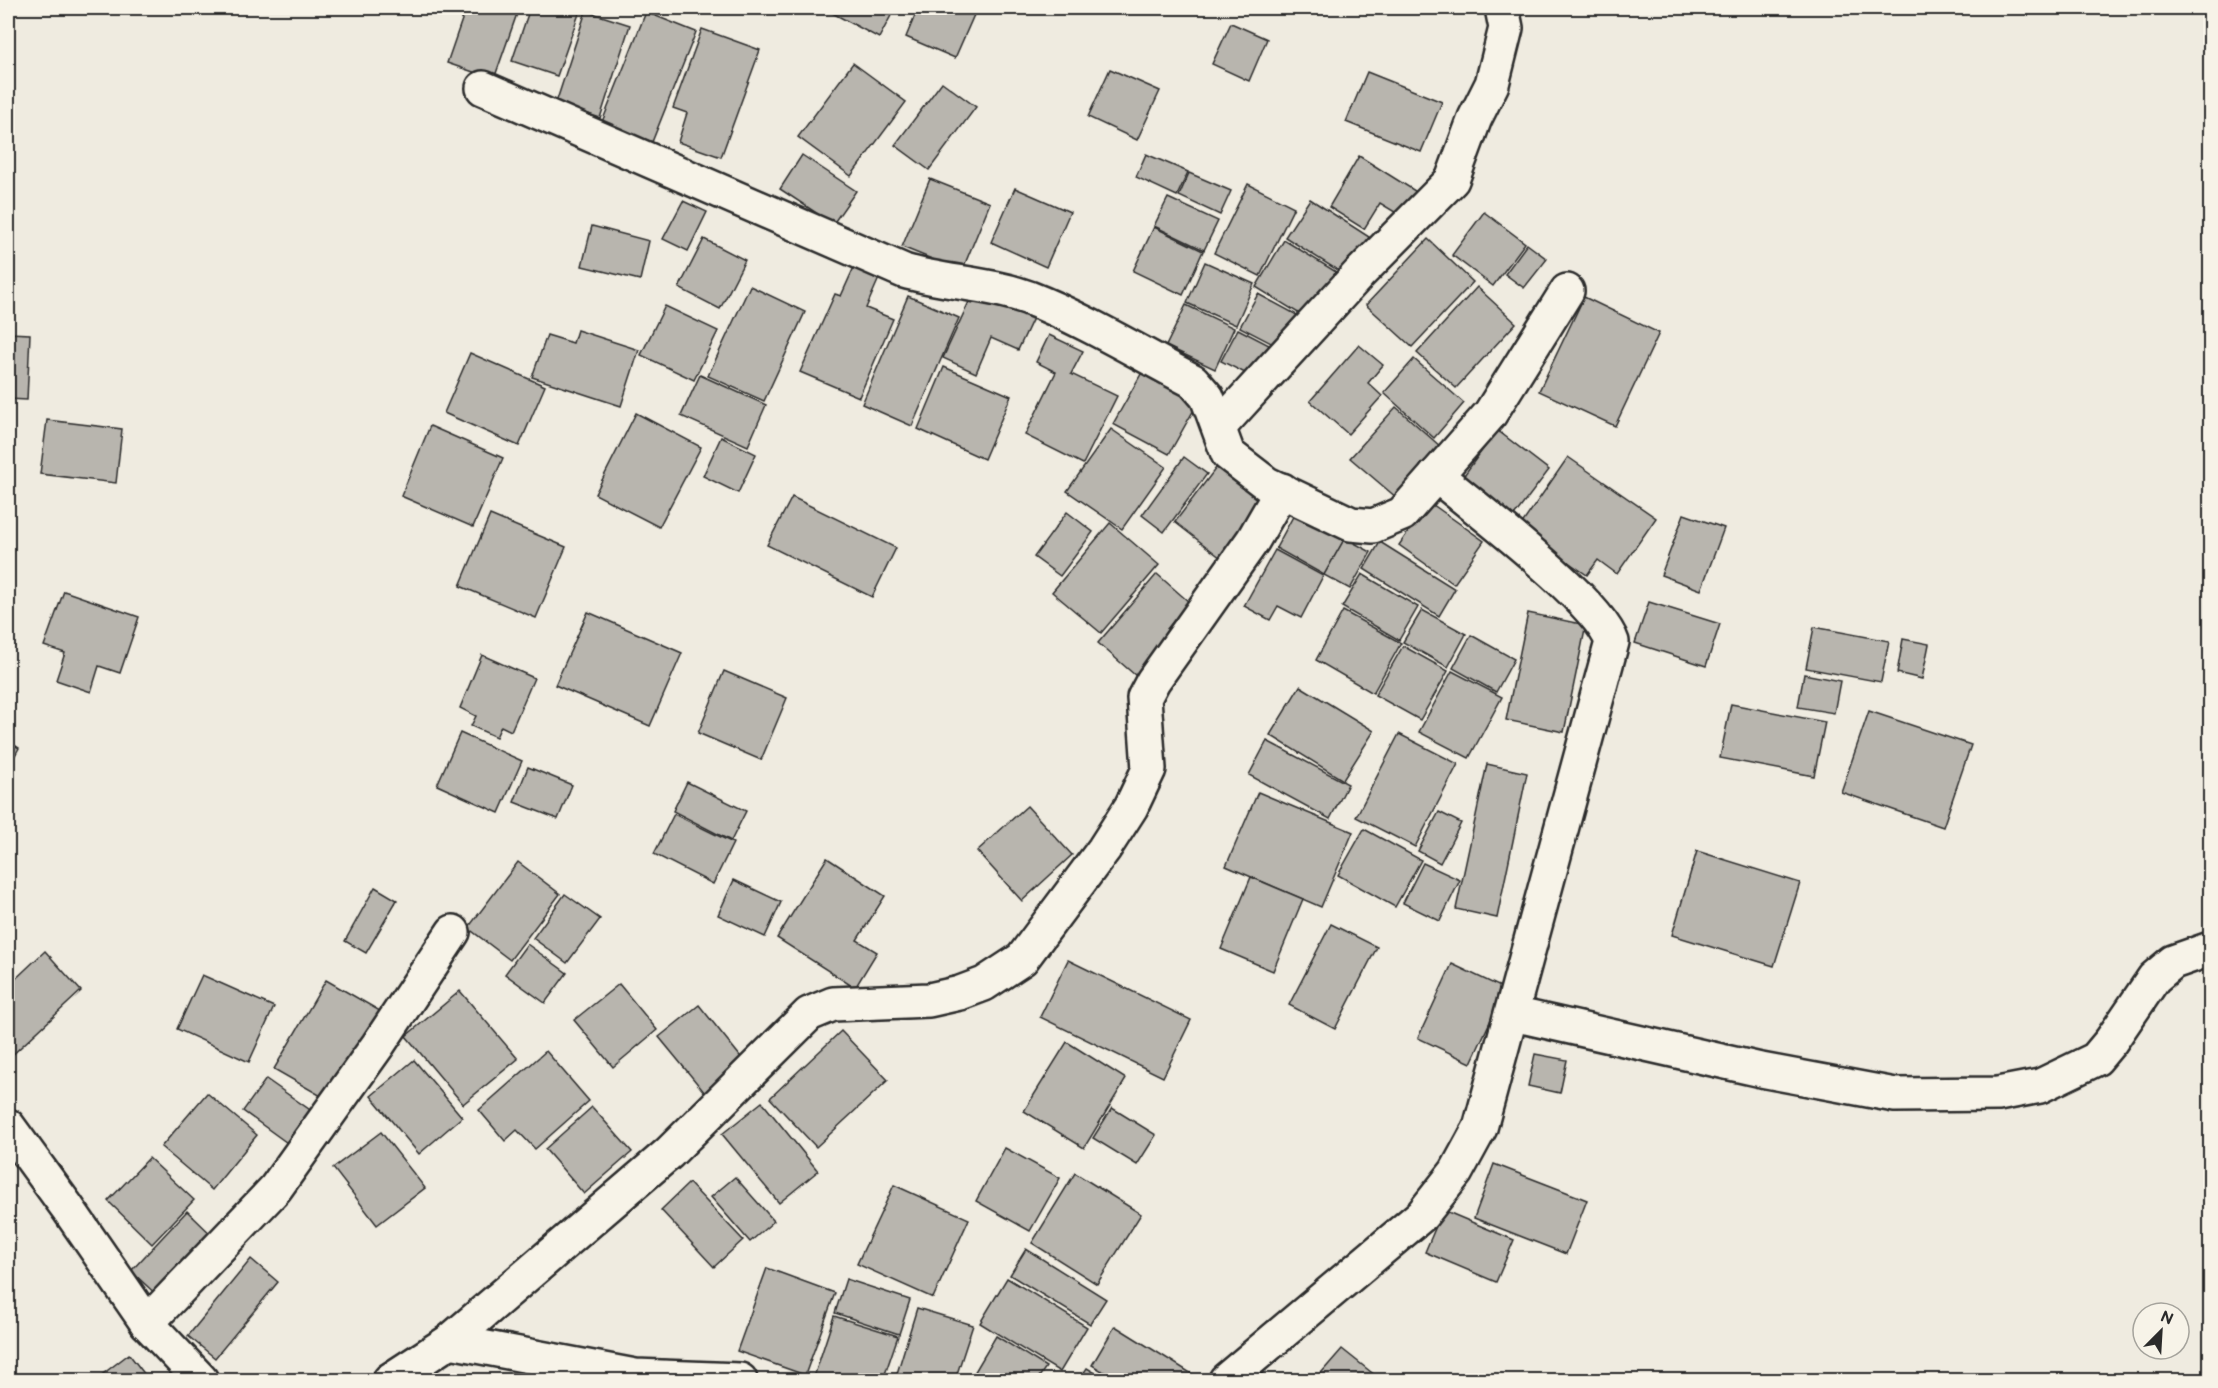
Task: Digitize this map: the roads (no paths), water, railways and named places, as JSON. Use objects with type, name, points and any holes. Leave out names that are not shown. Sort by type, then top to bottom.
[{"type":"street","points":[[1219,427],[1359,274],[1452,180],[1475,118],[1492,84],[1506,28],[1502,8]]},
{"type":"street","points":[[483,88],[904,271],[931,279],[992,287],[1029,298],[1193,381],[1207,397],[1228,454],[1267,484],[1352,524],[1373,526],[1402,514],[1490,414],[1567,291]]},
{"type":"street","points":[[1226,1380],[1422,1215],[1456,1172],[1480,1128],[1513,1014],[1612,642],[1608,630],[1587,606],[1523,547],[1436,475]]},
{"type":"street","points":[[390,1380],[450,1341],[669,1153],[809,1014],[833,1004],[929,1000],[960,993],[984,984],[1022,960],[1104,849],[1131,807],[1149,769],[1144,698],[1253,540],[1281,490]]},
{"type":"street","points":[[147,1323],[281,1181],[378,1045],[453,932]]},
{"type":"street","points":[[1513,1014],[1761,1070],[1895,1095],[1998,1094],[2040,1086],[2096,1059],[2154,978],[2174,962],[2211,949]]},
{"type":"street","points":[[8,1126],[68,1207],[147,1323],[201,1380]]},
{"type":"street","points":[[450,1341],[635,1376],[740,1380]]}]
